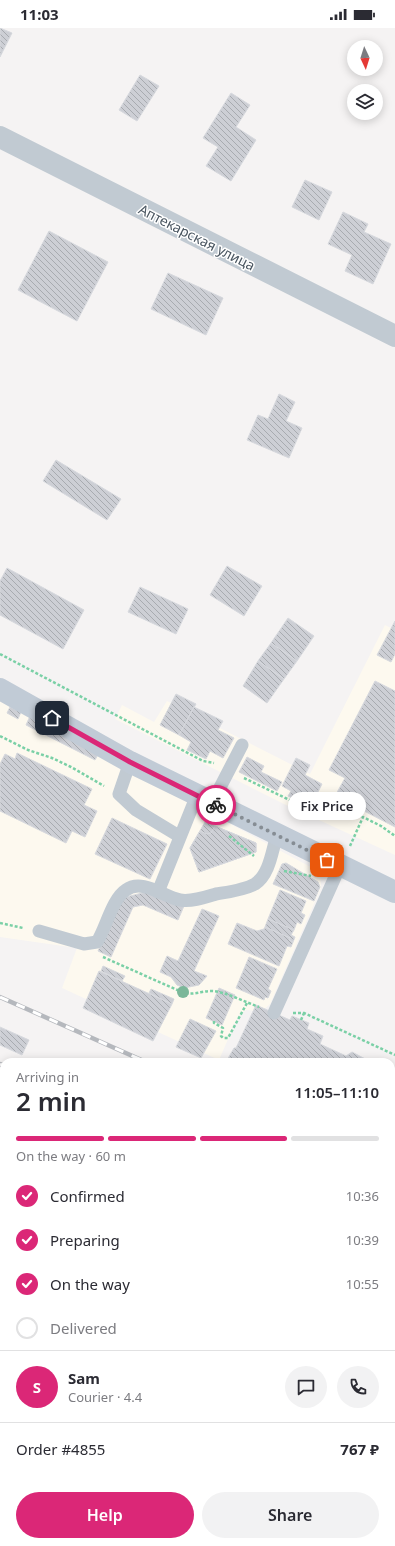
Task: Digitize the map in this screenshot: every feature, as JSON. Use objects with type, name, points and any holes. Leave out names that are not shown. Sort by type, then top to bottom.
[{"type":"main road","points":[[0,689],[130,762],[395,892]]},
{"type":"street","name":"Аптекарская улица","points":[[0,137],[395,336]]},
{"type":"lane","points":[[158,892],[179,836],[193,808],[205,799],[229,770],[242,745]]},
{"type":"lane","points":[[130,762],[119,794],[136,810],[179,836]]},
{"type":"lane","points":[[39,931],[84,944],[96,942],[119,896],[127,888],[137,886],[181,900],[193,900],[254,884],[268,867],[277,835]]},
{"type":"lane","points":[[274,1013],[340,866]]},
{"type":"path","points":[[0,654],[203,761],[229,770],[295,804],[309,807],[328,800],[381,826],[395,836]]},
{"type":"path","points":[[0,736],[28,750],[65,764],[119,794]]},
{"type":"path","points":[[340,866],[363,817]]},
{"type":"path","points":[[0,923],[39,931]]},
{"type":"path","points":[[102,957],[184,993],[195,995],[206,991],[216,991],[274,1013],[304,1013],[395,1055]]},
{"type":"path","points":[[214,1021],[214,1023],[223,1028],[221,1036],[228,1038],[247,1003]]},
{"type":"path","points":[[301,1020],[304,1013]]},
{"type":"shaded area","points":[[385,625],[395,630],[395,855],[284,804],[115,719],[122,705],[154,722],[167,701],[310,774]]},
{"type":"shaded area","points":[[0,701],[320,872],[321,888],[270,1004],[262,1011],[246,1010],[238,1016],[220,1058],[215,1058],[62,988],[77,948],[0,937]]},
{"type":"building","points":[[0,28],[12,33],[0,57]]},
{"type":"building","points":[[140,75],[159,86],[137,121],[119,110]]},
{"type":"building","points":[[231,93],[250,105],[236,127],[256,140],[231,181],[206,166],[218,147],[203,138]]},
{"type":"building","points":[[305,180],[332,192],[319,220],[292,207]]},
{"type":"building","points":[[343,212],[368,224],[364,232],[391,244],[373,284],[345,271],[352,255],[328,244]]},
{"type":"building","points":[[49,231],[108,262],[77,321],[18,290]]},
{"type":"building","points":[[168,273],[223,298],[206,335],[151,309]]},
{"type":"building","points":[[279,394],[295,402],[286,421],[302,428],[289,458],[247,440],[258,415],[268,419]]},
{"type":"building","points":[[56,460],[121,499],[107,520],[43,481]]},
{"type":"building","points":[[227,566],[262,586],[244,616],[210,595]]},
{"type":"building","points":[[7,568],[84,610],[63,649],[0,615],[0,581]]},
{"type":"building","points":[[140,587],[188,609],[176,634],[128,612]]},
{"type":"building","points":[[288,618],[314,636],[297,661],[271,643]]},
{"type":"building","points":[[395,621],[395,654],[391,662],[377,655]]},
{"type":"building","points":[[271,643],[297,661],[284,679],[258,661]]},
{"type":"building","points":[[258,661],[284,679],[267,703],[243,686]]},
{"type":"building","points":[[375,681],[395,691],[395,827],[335,796],[345,778],[329,770]]},
{"type":"building","points":[[176,694],[196,704],[179,735],[160,725]]},
{"type":"building","points":[[10,707],[21,712],[18,719],[7,713]]},
{"type":"building","points":[[194,707],[223,721],[218,730],[234,738],[223,758],[210,751],[206,759],[187,750],[191,742],[179,735]]},
{"type":"building","points":[[30,716],[100,751],[95,760],[26,725]]},
{"type":"building","points":[[17,753],[92,789],[84,805],[97,811],[85,837],[72,831],[66,843],[0,811],[0,764],[5,754],[15,759]]},
{"type":"building","points":[[247,757],[264,766],[261,772],[282,782],[277,791],[239,772]]},
{"type":"building","points":[[296,758],[310,765],[305,775],[322,784],[313,802],[300,795],[298,800],[288,796],[291,791],[282,786]]},
{"type":"building","points":[[112,818],[167,844],[150,879],[95,854]]},
{"type":"building","points":[[205,822],[256,843],[256,852],[199,872],[190,848]]},
{"type":"building","points":[[215,826],[256,843],[256,852],[199,872],[190,848],[200,831],[207,834],[211,833]]},
{"type":"building","points":[[286,863],[318,882],[320,887],[314,901],[273,884],[282,864]]},
{"type":"building","points":[[280,890],[306,901],[301,913],[305,915],[301,924],[297,922],[294,930],[268,919]]},
{"type":"building","points":[[150,891],[184,906],[178,920],[143,905],[133,907],[111,957],[98,951],[122,898]]},
{"type":"building","points":[[202,909],[219,916],[194,971],[207,976],[199,985],[184,988],[177,985],[171,977],[160,972],[167,956],[178,961]]},
{"type":"building","points":[[268,919],[294,930],[291,935],[295,937],[293,942],[289,940],[290,938],[265,927]]},
{"type":"building","points":[[237,923],[257,931],[264,929],[265,927],[290,938],[289,940],[293,942],[291,947],[287,946],[279,966],[228,944]]},
{"type":"building","points":[[249,957],[277,969],[268,989],[271,991],[268,998],[265,997],[264,1000],[236,988]]},
{"type":"building","points":[[103,966],[125,976],[122,981],[101,971]]},
{"type":"building","points":[[99,971],[172,1004],[153,1041],[83,1008]]},
{"type":"building","points":[[219,988],[235,995],[222,1025],[206,1018]]},
{"type":"building","points":[[151,989],[174,999],[172,1004],[149,993]]},
{"type":"building","points":[[256,1005],[290,1020],[292,1016],[309,1023],[307,1029],[323,1036],[320,1044],[346,1056],[352,1052],[363,1058],[228,1058],[234,1048],[236,1048]]},
{"type":"building","points":[[190,1019],[216,1031],[201,1058],[176,1047]]},
{"type":"building","points":[[0,1027],[29,1040],[22,1055],[0,1045]]},
{"type":"railway","points":[[0,997],[137,1058]]},
{"type":"way so far","points":[[216,805],[327,860]]},
{"type":"place","name":"Fix Price","points":[[327,860]]},
{"type":"route","points":[[52,718],[130,762],[216,805]]}]
